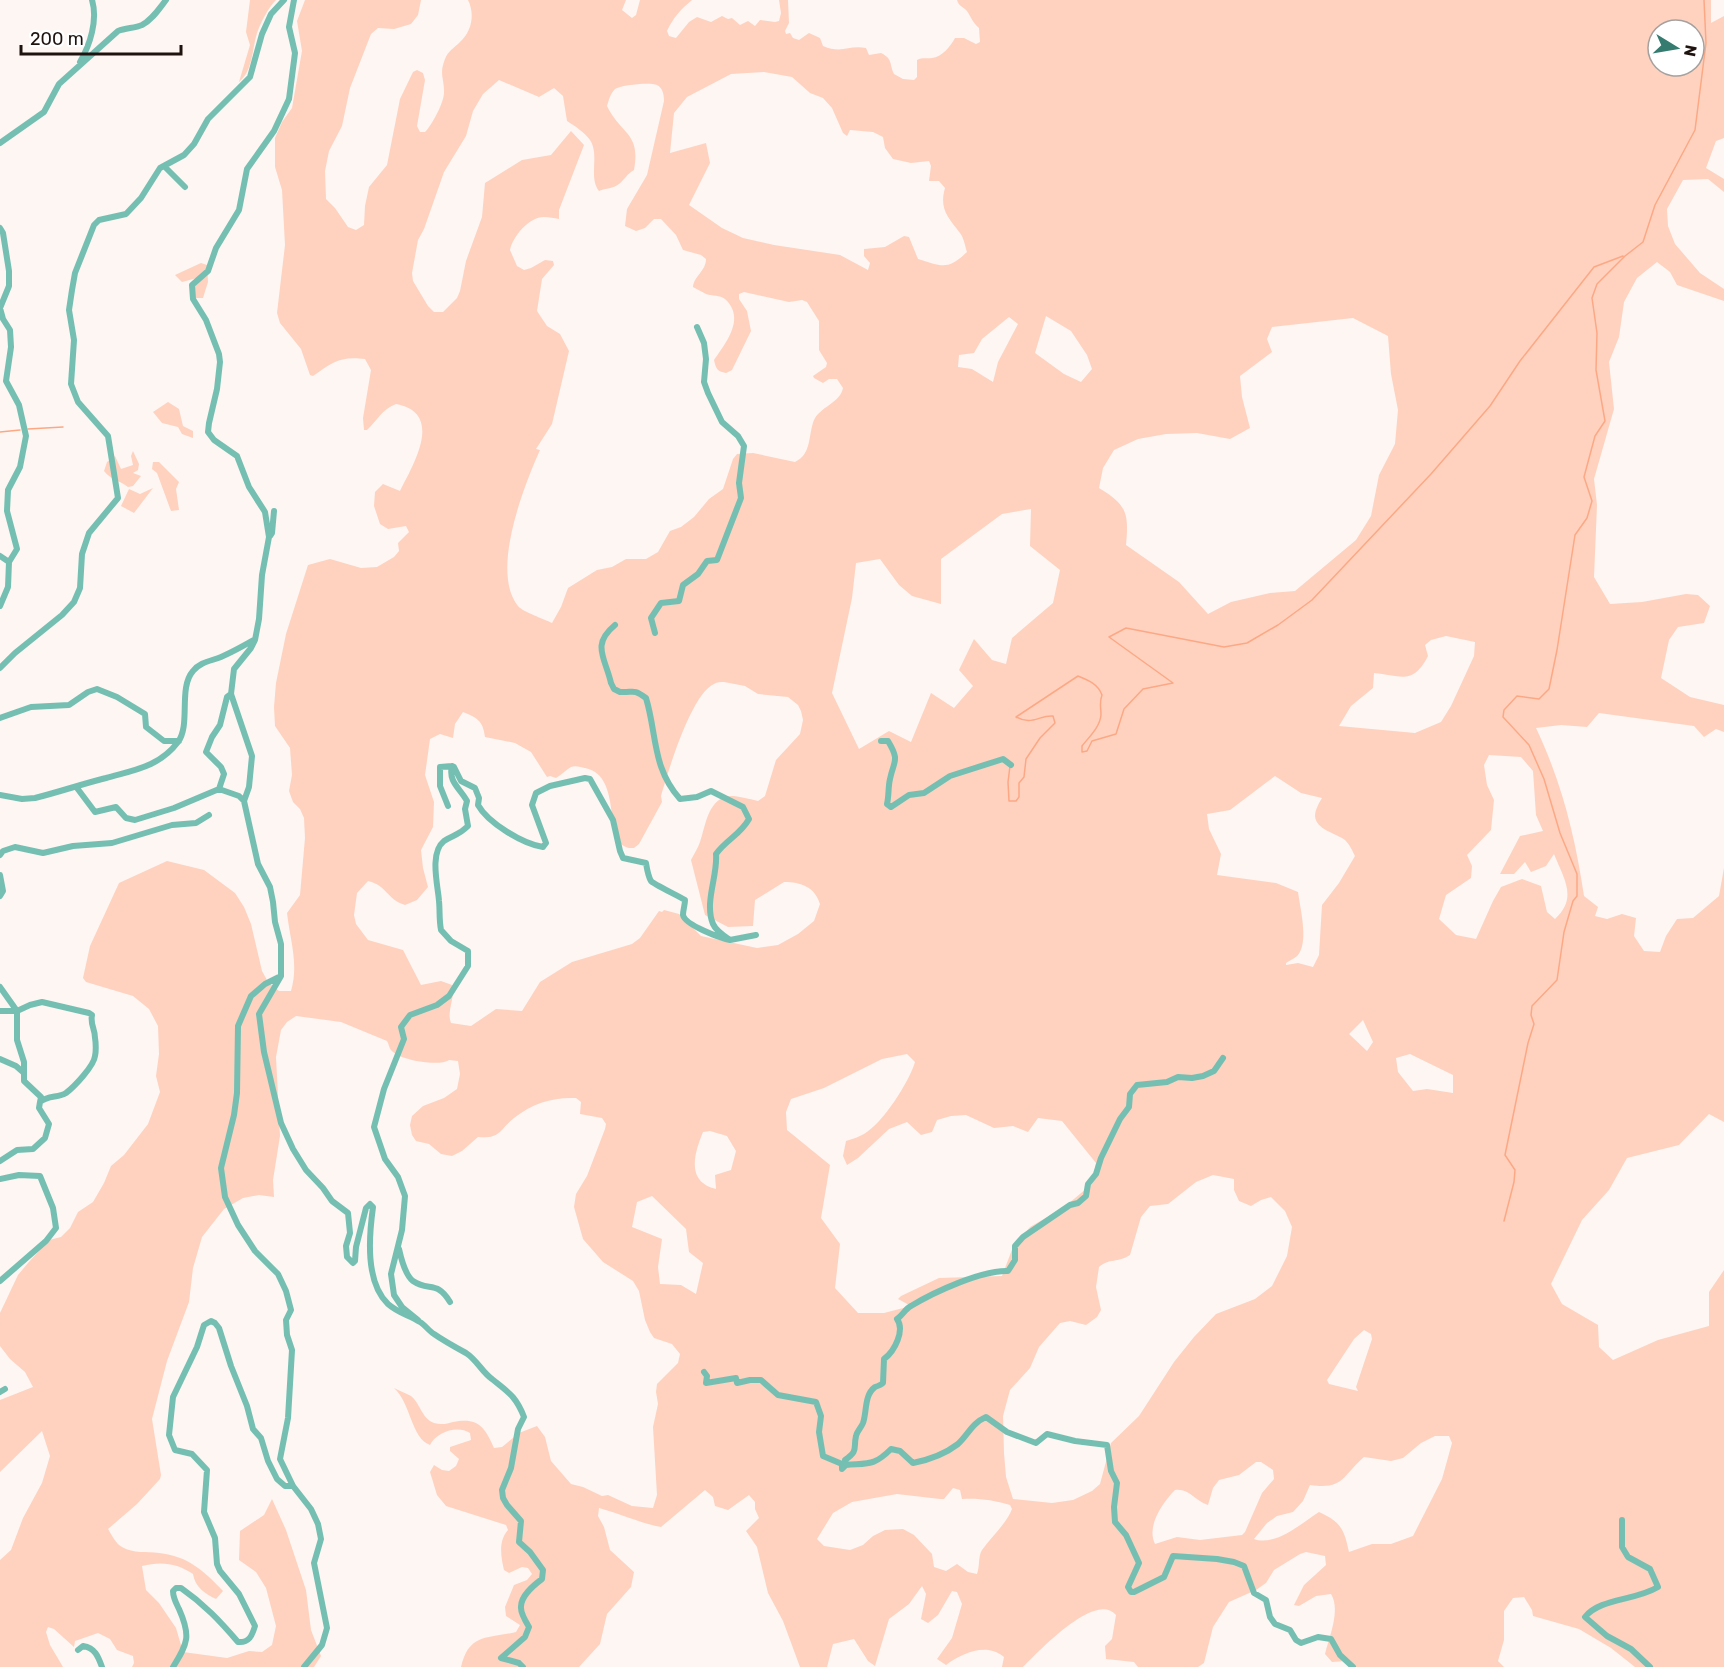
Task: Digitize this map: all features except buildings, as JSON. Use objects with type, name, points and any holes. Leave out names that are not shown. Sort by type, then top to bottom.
[{"type":"street","points":[[72,72],[80,61],[88,42],[95,9],[93,0]]},
{"type":"street","points":[[0,142],[44,112],[59,84],[118,31],[140,26],[151,18],[166,0]]},
{"type":"street","points":[[0,668],[15,652],[62,615],[74,602],[80,588],[82,554],[89,533],[118,498],[108,436],[78,402],[71,384],[74,340],[69,310],[75,273],[94,225],[99,220],[126,214],[141,198],[160,168],[184,156],[194,144],[208,119],[250,77],[271,14],[284,0]]},
{"type":"street","points":[[294,0],[289,27],[295,53],[289,99],[274,131],[247,169],[239,210],[216,248],[208,271],[192,285],[193,299],[206,320],[220,362],[208,432],[214,440],[237,456],[249,487],[266,512],[269,537],[262,575],[260,619],[255,640],[234,669],[231,694],[252,756],[249,786],[244,801],[258,864],[270,887],[281,944],[281,976],[259,1014],[264,1052],[281,1123],[306,1170],[332,1201],[348,1213],[350,1233],[346,1246],[347,1257],[353,1263],[366,1208],[370,1204],[373,1207],[369,1250],[373,1265],[373,1282],[388,1305],[418,1320]]},
{"type":"street","points":[[164,166],[185,187]]},
{"type":"street","points":[[0,228],[3,233],[9,271],[9,286],[0,308],[10,330],[12,347],[6,381],[19,405],[26,436],[20,467],[8,490],[7,511],[17,549],[9,562],[8,586],[0,606]]},
{"type":"street","points":[[655,633],[651,618],[661,603],[679,601],[683,585],[698,574],[707,561],[717,560],[741,498],[739,483],[744,446],[738,436],[722,422],[708,393],[704,382],[706,359],[704,343],[697,327]]},
{"type":"street","points":[[269,537],[272,533],[274,511]]},
{"type":"street","points":[[0,556],[9,562]]},
{"type":"street","points":[[0,566],[9,562]]},
{"type":"street","points":[[615,625],[603,637],[601,644],[611,683],[614,689],[620,692],[629,690],[646,698],[657,758],[674,792],[680,799],[697,797],[711,791],[743,807],[748,819],[742,831],[723,844],[716,854],[712,916],[714,926],[730,940]]},
{"type":"street","points":[[0,795],[28,799],[77,788],[157,763],[182,735],[186,695],[193,671],[207,661],[255,640]]},
{"type":"street","points":[[0,718],[31,707],[69,705],[88,692],[97,689],[117,697],[145,714],[146,727],[164,741],[179,741]]},
{"type":"street","points":[[219,789],[224,774],[206,752],[220,725],[227,697],[231,694]]},
{"type":"street","points":[[880,741],[888,741],[894,751],[896,766],[890,779],[887,804],[891,807],[909,795],[924,793],[950,776],[1003,759],[1011,765]]},
{"type":"street","points":[[452,766],[461,781],[475,788],[479,798],[478,806],[488,819],[531,845],[543,847],[546,843],[532,805],[536,793],[550,786],[585,778],[590,779],[613,819],[623,858],[646,862],[653,885],[669,890],[685,900],[683,915],[687,922],[720,938],[730,940],[756,935]]},
{"type":"street","points":[[448,806],[439,778],[440,767],[452,766]]},
{"type":"street","points":[[452,766],[453,782],[467,801],[465,809],[468,826],[460,834],[444,842],[438,849],[435,883],[441,930],[468,951],[468,966],[450,996],[437,1005],[410,1015],[401,1027],[404,1039],[384,1089],[374,1127],[385,1159],[398,1177],[405,1196],[402,1230],[392,1274],[394,1295],[402,1307],[433,1333],[474,1360],[490,1378],[512,1395],[519,1404],[524,1417],[518,1429],[511,1468],[502,1490],[503,1498],[521,1521],[519,1542],[530,1552],[543,1570],[542,1579],[532,1586],[521,1608],[529,1627],[525,1637],[501,1656],[523,1667]]},
{"type":"street","points":[[77,788],[95,812],[116,807],[126,818],[135,820],[174,808],[219,789],[239,796],[244,801]]},
{"type":"street","points":[[0,855],[3,851],[15,847],[43,853],[73,846],[112,843],[172,825],[196,823],[209,815]]},
{"type":"street","points":[[0,875],[3,891],[0,896]]},
{"type":"street","points":[[281,976],[265,984],[251,996],[238,1026],[237,1093],[221,1168],[225,1197],[238,1225],[255,1251],[278,1274],[291,1310],[286,1320],[287,1335],[292,1350],[288,1418],[280,1459],[292,1486],[311,1509],[318,1524],[321,1539],[314,1563],[327,1628],[322,1645],[304,1667]]},
{"type":"street","points":[[0,987],[17,1011],[17,1040],[24,1062],[24,1081],[41,1097],[39,1108],[49,1124],[45,1138],[33,1149],[17,1150],[0,1161]]},
{"type":"street","points":[[0,1011],[17,1011],[42,1002],[84,1011],[92,1015],[91,1025],[95,1034],[96,1054],[94,1060],[67,1092],[40,1102]]},
{"type":"street","points":[[846,1465],[845,1460],[857,1446],[855,1438],[862,1426],[870,1393],[883,1383],[885,1378],[884,1359],[893,1352],[897,1336],[901,1331],[901,1324],[897,1319],[908,1308],[939,1292],[995,1270],[1008,1271],[1016,1260],[1015,1246],[1023,1237],[1086,1196],[1101,1158],[1120,1119],[1129,1107],[1130,1094],[1137,1085],[1167,1082],[1178,1077],[1203,1076],[1214,1071],[1223,1058]]},
{"type":"street","points":[[0,1059],[16,1066],[24,1073]]},
{"type":"street","points":[[0,1179],[12,1176],[40,1176],[53,1208],[56,1228],[46,1241],[0,1281]]},
{"type":"street","points":[[399,1245],[401,1259],[413,1281],[440,1289],[450,1302]]},
{"type":"street","points":[[173,1667],[187,1643],[183,1619],[173,1596],[176,1588],[181,1588],[207,1607],[238,1642],[245,1642],[250,1638],[255,1626],[239,1594],[217,1564],[215,1538],[204,1512],[207,1470],[192,1454],[175,1450],[169,1435],[171,1407],[178,1384],[197,1347],[204,1325],[211,1321],[219,1328],[253,1429],[261,1438],[272,1470],[285,1486],[292,1486]]},
{"type":"street","points":[[704,1372],[707,1376],[706,1383],[736,1378],[737,1383],[761,1380],[778,1395],[816,1402],[821,1416],[819,1432],[823,1456],[842,1464],[842,1469],[846,1465],[870,1465],[878,1462],[891,1449],[900,1451],[913,1463],[927,1461],[957,1444],[977,1421],[986,1417],[1007,1432],[1036,1443],[1047,1434],[1075,1441],[1107,1445],[1111,1471],[1117,1483],[1115,1522],[1126,1535],[1139,1563],[1128,1587],[1131,1592],[1164,1577],[1173,1556],[1234,1562],[1244,1566],[1254,1593],[1266,1600],[1270,1617],[1275,1624],[1290,1630],[1296,1640],[1301,1643],[1318,1637],[1331,1639],[1340,1654],[1353,1667]]},
{"type":"street","points":[[1622,1520],[1622,1547],[1628,1557],[1650,1569],[1658,1587],[1647,1594],[1593,1608],[1585,1617],[1607,1636],[1631,1649],[1650,1667]]},
{"type":"street","points":[[78,1650],[83,1646],[90,1647],[102,1667]]},
{"type":"shaded area","points":[[250,0],[276,0],[261,24],[250,66],[239,82],[250,45],[246,32]]},
{"type":"shaded area","points":[[305,0],[421,0],[418,15],[411,24],[394,29],[378,28],[371,34],[350,88],[342,126],[329,151],[325,171],[326,199],[348,227],[356,230],[364,225],[369,187],[387,165],[400,99],[413,72],[417,70],[423,73],[425,80],[417,126],[420,132],[425,132],[437,113],[444,95],[443,64],[449,52],[464,38],[470,28],[472,17],[468,0],[626,0],[622,10],[632,18],[636,15],[640,0],[692,0],[678,14],[667,31],[669,36],[676,38],[689,22],[697,17],[711,22],[722,16],[732,18],[740,25],[748,21],[755,26],[760,20],[779,21],[781,13],[779,0],[788,0],[789,23],[786,34],[790,33],[793,38],[799,40],[809,33],[820,38],[823,46],[830,48],[860,47],[866,48],[869,55],[881,53],[889,59],[894,74],[903,79],[914,80],[917,77],[917,60],[939,56],[955,38],[964,38],[976,44],[980,42],[979,28],[957,0],[1711,0],[1711,23],[1724,16],[1724,138],[1716,141],[1706,168],[1724,179],[1724,192],[1708,179],[1683,180],[1667,209],[1668,226],[1675,244],[1700,273],[1724,289],[1724,301],[1677,285],[1670,272],[1657,262],[1637,278],[1624,302],[1619,337],[1609,362],[1614,409],[1594,479],[1597,505],[1594,577],[1610,604],[1642,602],[1686,594],[1698,595],[1710,606],[1704,623],[1678,627],[1669,640],[1661,678],[1690,697],[1724,705],[1724,732],[1716,729],[1704,737],[1694,726],[1599,713],[1587,727],[1561,725],[1536,728],[1553,769],[1566,810],[1584,896],[1598,907],[1595,916],[1607,919],[1622,914],[1636,918],[1634,936],[1644,951],[1660,952],[1666,936],[1677,919],[1693,918],[1719,896],[1724,868],[1724,1122],[1709,1114],[1679,1145],[1627,1158],[1609,1190],[1582,1220],[1551,1284],[1562,1304],[1598,1325],[1599,1347],[1613,1360],[1658,1340],[1709,1326],[1709,1292],[1724,1270],[1724,1667],[1635,1667],[1611,1648],[1579,1629],[1533,1616],[1524,1597],[1513,1598],[1504,1611],[1504,1640],[1498,1661],[1504,1667],[1353,1667],[1346,1661],[1332,1662],[1325,1654],[1335,1616],[1334,1600],[1331,1594],[1316,1596],[1299,1606],[1294,1605],[1304,1585],[1326,1565],[1325,1556],[1306,1552],[1274,1570],[1266,1583],[1256,1590],[1229,1602],[1213,1627],[1204,1663],[1198,1667],[1138,1667],[1134,1662],[1106,1659],[1105,1646],[1112,1639],[1116,1615],[1107,1609],[1095,1610],[1068,1626],[1023,1667],[1002,1667],[1004,1657],[990,1650],[967,1653],[946,1665],[937,1659],[952,1638],[962,1604],[957,1592],[952,1591],[938,1615],[928,1623],[921,1619],[926,1594],[922,1586],[909,1604],[889,1619],[875,1666],[868,1661],[854,1639],[833,1644],[827,1667],[800,1667],[783,1621],[768,1593],[757,1547],[746,1531],[759,1518],[755,1502],[749,1495],[728,1510],[715,1506],[713,1497],[705,1490],[661,1527],[599,1508],[598,1516],[604,1527],[610,1550],[634,1572],[631,1587],[607,1614],[600,1644],[579,1667],[461,1667],[464,1656],[474,1643],[488,1637],[516,1632],[520,1625],[506,1616],[505,1607],[514,1585],[527,1580],[532,1574],[528,1568],[522,1567],[509,1573],[504,1570],[501,1549],[508,1530],[506,1525],[446,1506],[437,1495],[430,1472],[434,1465],[449,1471],[456,1466],[459,1459],[450,1451],[450,1447],[471,1440],[470,1433],[459,1430],[448,1431],[433,1440],[430,1445],[419,1435],[400,1394],[394,1388],[411,1396],[427,1418],[434,1423],[469,1421],[480,1425],[494,1448],[502,1447],[519,1433],[537,1426],[545,1437],[551,1461],[571,1484],[602,1496],[608,1495],[632,1506],[653,1508],[657,1495],[653,1427],[658,1404],[657,1384],[678,1363],[680,1354],[672,1344],[654,1338],[650,1332],[639,1291],[633,1281],[603,1262],[583,1239],[574,1207],[576,1194],[587,1176],[605,1129],[606,1124],[602,1118],[580,1114],[581,1102],[576,1098],[551,1100],[521,1113],[496,1135],[478,1137],[462,1151],[452,1156],[441,1154],[429,1144],[416,1141],[410,1125],[412,1116],[423,1106],[444,1098],[457,1089],[460,1074],[458,1061],[428,1063],[402,1057],[390,1049],[387,1041],[341,1022],[296,1016],[281,1030],[276,1057],[280,1136],[273,1180],[274,1197],[259,1195],[243,1198],[224,1209],[202,1237],[193,1268],[189,1302],[167,1361],[152,1419],[160,1479],[137,1504],[108,1529],[122,1547],[179,1557],[187,1561],[202,1571],[223,1591],[216,1599],[212,1597],[198,1586],[193,1574],[175,1565],[162,1563],[142,1566],[146,1590],[159,1603],[176,1628],[183,1652],[227,1658],[249,1651],[262,1652],[272,1645],[276,1626],[266,1588],[256,1572],[239,1560],[240,1531],[264,1515],[272,1499],[286,1530],[306,1590],[311,1630],[321,1656],[314,1667],[132,1667],[133,1656],[117,1650],[110,1639],[98,1633],[75,1641],[74,1647],[54,1629],[48,1627],[46,1632],[50,1645],[63,1667],[0,1667],[0,1560],[11,1550],[23,1518],[42,1483],[50,1456],[42,1431],[0,1472],[0,1400],[33,1387],[25,1372],[10,1359],[0,1346],[0,1313],[18,1275],[28,1263],[49,1240],[61,1237],[70,1228],[78,1212],[93,1202],[111,1166],[124,1155],[148,1124],[160,1092],[156,1076],[159,1054],[158,1026],[149,1009],[133,996],[86,982],[83,978],[90,946],[119,883],[167,861],[204,870],[235,893],[251,924],[262,971],[268,982],[279,991],[291,991],[294,962],[287,913],[300,895],[305,838],[304,818],[300,809],[293,802],[289,791],[292,775],[290,748],[275,726],[276,683],[286,634],[308,565],[330,559],[361,568],[377,567],[394,557],[399,551],[398,543],[409,532],[406,526],[388,529],[380,524],[374,506],[375,492],[383,484],[400,491],[412,468],[421,441],[422,429],[419,418],[411,409],[396,404],[383,412],[367,430],[364,430],[363,418],[371,370],[365,359],[343,359],[313,376],[310,375],[301,349],[280,323],[277,313],[285,245],[282,190],[275,167],[275,138],[292,108],[302,51],[297,21]],"holes":[[[764,72],[792,77],[810,93],[823,98],[832,108],[843,133],[847,136],[850,130],[873,132],[883,137],[885,148],[893,159],[911,163],[929,161],[931,166],[929,181],[939,181],[945,188],[944,207],[961,235],[967,252],[949,264],[933,264],[918,259],[909,237],[904,236],[885,247],[864,249],[864,256],[870,263],[868,270],[840,255],[743,238],[722,228],[689,205],[710,163],[706,143],[670,153],[674,113],[687,97],[731,74]],[[499,80],[539,97],[554,88],[563,96],[567,121],[585,134],[593,146],[594,179],[599,191],[614,187],[634,170],[635,148],[607,106],[612,93],[623,86],[642,84],[659,86],[664,101],[647,175],[627,209],[625,226],[636,231],[645,228],[654,219],[661,219],[676,235],[683,250],[701,255],[706,259],[693,287],[706,294],[725,299],[734,314],[732,330],[714,360],[716,368],[726,373],[732,370],[751,331],[747,311],[739,299],[739,294],[744,292],[789,302],[802,300],[807,302],[819,321],[819,350],[827,363],[826,367],[813,376],[823,383],[829,379],[837,379],[843,388],[838,398],[814,420],[807,449],[800,459],[795,462],[753,453],[737,454],[733,459],[723,489],[709,499],[694,517],[681,527],[670,531],[658,552],[646,559],[626,559],[612,567],[597,570],[568,588],[552,623],[518,606],[510,591],[507,572],[508,551],[512,528],[540,450],[536,449],[552,424],[569,351],[560,334],[547,326],[537,311],[542,279],[554,265],[553,261],[545,260],[524,270],[517,266],[510,250],[518,233],[533,220],[544,217],[559,219],[559,210],[584,145],[571,131],[551,155],[522,160],[485,183],[482,217],[466,261],[460,291],[457,298],[443,312],[434,312],[413,281],[412,273],[418,240],[444,172],[466,136],[473,111],[483,94]],[[1046,316],[1071,331],[1087,355],[1092,369],[1081,382],[1064,374],[1035,353]],[[1009,317],[1018,324],[998,362],[993,382],[972,369],[958,367],[959,355],[974,353],[982,339]],[[1353,318],[1388,336],[1391,374],[1398,410],[1395,444],[1379,475],[1371,516],[1356,540],[1295,591],[1270,593],[1231,602],[1208,614],[1179,582],[1126,545],[1127,525],[1124,511],[1121,505],[1099,488],[1103,468],[1114,450],[1138,439],[1166,434],[1197,433],[1230,439],[1250,428],[1242,397],[1240,376],[1272,352],[1267,339],[1272,327]],[[1031,509],[1030,546],[1060,570],[1053,603],[1012,638],[1006,664],[992,660],[974,639],[959,670],[973,686],[954,708],[931,693],[911,742],[889,731],[859,749],[832,693],[852,598],[856,563],[880,559],[899,585],[912,596],[941,604],[941,559],[1002,514]],[[1446,636],[1475,642],[1474,656],[1441,722],[1415,733],[1339,726],[1351,706],[1373,688],[1374,673],[1406,677],[1417,671],[1428,656],[1425,645],[1431,640]],[[724,682],[745,686],[758,694],[788,697],[798,705],[803,720],[800,734],[776,760],[765,796],[758,801],[734,796],[725,797],[719,800],[709,812],[699,844],[691,860],[705,915],[728,927],[753,926],[755,900],[784,882],[796,883],[815,893],[820,904],[814,921],[798,934],[778,945],[757,948],[701,936],[679,914],[659,911],[640,938],[632,944],[572,962],[540,982],[522,1011],[496,1009],[471,1026],[451,1023],[452,985],[441,981],[421,985],[403,950],[368,940],[356,924],[354,915],[357,893],[368,881],[380,886],[394,899],[405,905],[417,900],[428,887],[421,850],[433,827],[434,802],[425,775],[430,739],[440,734],[453,738],[455,724],[463,712],[479,720],[485,737],[515,743],[531,752],[547,777],[556,778],[574,766],[597,774],[605,784],[617,838],[624,846],[634,848],[639,844],[662,802],[661,796],[669,770],[697,702],[714,684]],[[1489,755],[1521,757],[1533,771],[1536,815],[1543,831],[1520,836],[1500,874],[1514,874],[1525,862],[1531,872],[1546,866],[1554,854],[1567,888],[1566,903],[1555,919],[1547,912],[1541,886],[1522,879],[1501,887],[1476,939],[1456,935],[1439,919],[1446,895],[1471,878],[1472,866],[1467,855],[1491,830],[1494,800],[1487,785],[1484,765]],[[1275,776],[1301,793],[1322,798],[1316,811],[1316,821],[1323,828],[1345,840],[1355,856],[1339,883],[1322,905],[1319,955],[1313,967],[1298,963],[1286,965],[1298,955],[1303,942],[1298,892],[1276,883],[1217,875],[1221,854],[1209,829],[1207,814],[1230,810]],[[1363,1020],[1373,1042],[1367,1051],[1349,1034]],[[907,1054],[915,1062],[907,1080],[879,1121],[864,1134],[846,1141],[843,1156],[847,1165],[858,1158],[889,1129],[907,1122],[921,1135],[932,1132],[937,1120],[966,1115],[994,1128],[1013,1126],[1028,1132],[1038,1118],[1062,1121],[1096,1163],[1092,1184],[1063,1208],[1030,1227],[1013,1247],[1002,1276],[939,1278],[898,1299],[911,1306],[884,1313],[858,1313],[835,1288],[840,1244],[821,1218],[830,1165],[787,1130],[786,1112],[791,1099],[824,1088],[882,1059]],[[1410,1054],[1453,1075],[1453,1093],[1427,1089],[1413,1091],[1398,1072],[1396,1058]],[[710,1131],[727,1136],[736,1151],[731,1170],[715,1175],[716,1189],[704,1184],[696,1172],[695,1159],[703,1132]],[[1213,1175],[1234,1179],[1234,1190],[1239,1201],[1251,1206],[1271,1197],[1285,1211],[1292,1227],[1287,1256],[1272,1286],[1255,1299],[1216,1314],[1194,1337],[1174,1362],[1139,1416],[1111,1443],[1100,1484],[1092,1491],[1073,1500],[1052,1503],[1013,1499],[1006,1477],[1004,1453],[1003,1416],[1010,1390],[1030,1368],[1039,1347],[1060,1323],[1070,1321],[1086,1325],[1097,1317],[1101,1310],[1096,1287],[1099,1267],[1106,1262],[1130,1255],[1141,1217],[1150,1206],[1168,1204],[1196,1182]],[[652,1196],[686,1229],[689,1252],[703,1263],[696,1294],[681,1285],[660,1284],[658,1267],[662,1239],[632,1227],[637,1202]],[[1364,1330],[1371,1334],[1372,1339],[1356,1387],[1358,1391],[1329,1384],[1327,1380],[1354,1339]],[[1435,1436],[1449,1436],[1452,1443],[1442,1479],[1413,1536],[1391,1544],[1372,1544],[1349,1552],[1340,1527],[1332,1519],[1319,1512],[1279,1537],[1262,1541],[1254,1539],[1267,1523],[1277,1516],[1293,1512],[1303,1501],[1310,1485],[1330,1485],[1342,1480],[1364,1457],[1391,1461],[1403,1458],[1421,1443]],[[1256,1462],[1261,1462],[1273,1470],[1274,1479],[1262,1493],[1242,1535],[1200,1540],[1177,1537],[1155,1544],[1154,1522],[1161,1508],[1175,1490],[1184,1491],[1208,1505],[1213,1488],[1219,1480],[1239,1475]],[[953,1488],[960,1490],[962,1499],[998,1502],[1010,1505],[1012,1509],[1003,1525],[982,1550],[977,1574],[968,1572],[957,1564],[946,1571],[934,1567],[932,1554],[914,1535],[903,1529],[885,1530],[873,1536],[863,1545],[850,1550],[824,1546],[817,1539],[833,1513],[852,1502],[897,1494],[944,1499]]]},
{"type":"shaded area","points":[[201,263],[207,265],[208,282],[203,298],[195,298],[194,289],[197,278],[182,282],[175,275]]},
{"type":"shaded area","points":[[168,402],[179,409],[183,426],[193,431],[193,438],[182,434],[178,427],[162,423],[153,412]]},
{"type":"shaded area","points":[[133,451],[139,464],[138,470],[133,473],[141,476],[133,486],[128,487],[104,471],[107,462],[115,456],[121,469],[133,465],[131,456]]},
{"type":"shaded area","points":[[153,462],[159,462],[179,482],[176,489],[179,510],[171,511],[157,473],[152,469]]},
{"type":"shaded area","points":[[153,488],[134,513],[121,506],[129,489],[140,494]]},
{"type":"waterway","points":[[1504,1221],[1515,1170],[1505,1155],[1534,1024],[1531,1015],[1532,1006],[1557,980],[1564,932],[1573,901],[1577,896],[1577,874],[1560,833],[1544,779],[1529,745],[1503,717],[1504,710],[1517,696],[1539,699],[1549,689],[1575,535],[1587,518],[1592,501],[1584,477],[1595,436],[1605,421],[1596,370],[1597,333],[1592,298],[1597,284],[1643,242],[1655,205],[1695,130],[1706,43],[1704,0]]},
{"type":"waterway","points":[[1010,766],[1009,801],[1016,801],[1019,797],[1019,783],[1024,777],[1026,759],[1040,738],[1055,723],[1053,716],[1031,720],[1016,717],[1078,676],[1095,685],[1102,695],[1099,724],[1082,746],[1082,752],[1087,751],[1092,741],[1116,734],[1124,709],[1143,689],[1173,683],[1109,637],[1126,628],[1224,647],[1247,643],[1278,625],[1312,600],[1431,474],[1490,406],[1520,361],[1594,267],[1623,256]]},
{"type":"waterway","points":[[28,429],[63,427]]},
{"type":"waterway","points":[[0,432],[20,430]]}]
